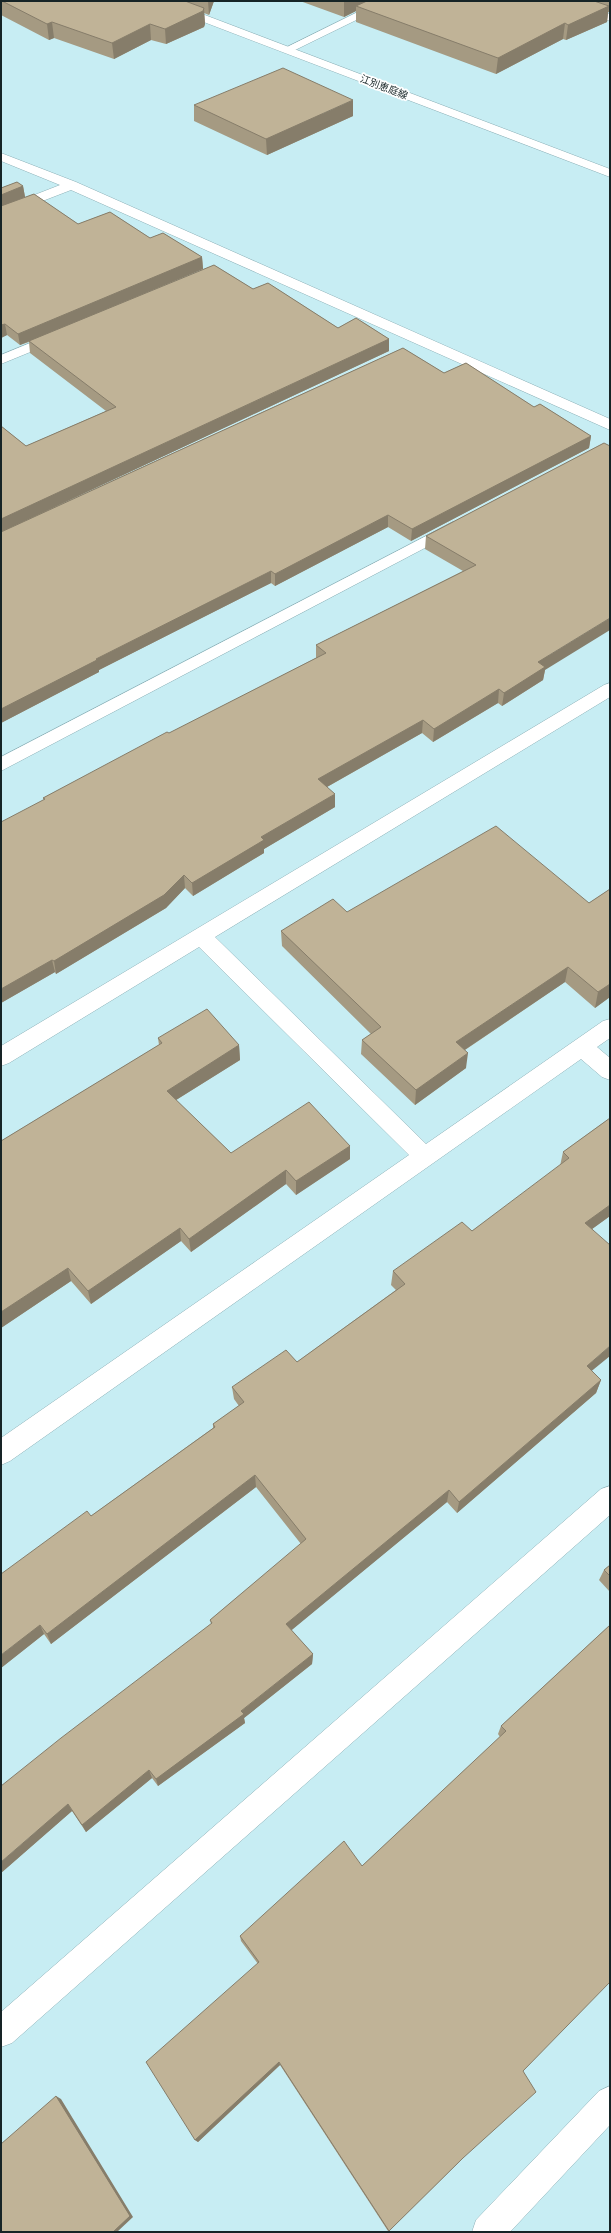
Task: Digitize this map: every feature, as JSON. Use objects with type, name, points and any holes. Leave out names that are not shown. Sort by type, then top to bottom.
[{"type":"street","name":"江別恵庭線","points":[[158,1],[610,173]]},
{"type":"street","points":[[287,50],[388,1]]},
{"type":"street","points":[[560,1],[610,18]]},
{"type":"street","points":[[1,157],[71,186],[610,425]]},
{"type":"street","points":[[1,213],[71,186]]},
{"type":"street","points":[[225,266],[239,260]]},
{"type":"street","points":[[1,360],[73,330]]},
{"type":"street","points":[[409,349],[424,342]]},
{"type":"street","points":[[1,765],[470,518]]},
{"type":"street","points":[[1,1057],[610,690]]},
{"type":"street","points":[[201,936],[425,1157]]},
{"type":"street","points":[[1,1453],[610,1027]]},
{"type":"street","points":[[582,1047],[610,1071]]},
{"type":"street","points":[[1,2032],[610,1498]]},
{"type":"street","points":[[488,2232],[610,2102]]},
{"type":"building","points":[[2,1],[185,1],[204,8],[203,11],[165,29],[150,24],[112,43],[52,22],[47,24]]},
{"type":"building","points":[[367,1],[594,1],[609,6],[568,25],[565,23],[498,58],[356,6]]},
{"type":"building","points":[[283,68],[353,100],[266,139],[194,105]]},
{"type":"building","points":[[17,182],[23,186],[1,195],[1,188]]},
{"type":"building","points":[[34,194],[78,224],[110,212],[150,238],[163,233],[202,257],[18,334],[5,324],[1,325],[1,206]]},
{"type":"building","points":[[214,265],[253,289],[268,283],[338,328],[356,318],[389,339],[1,519],[1,426],[26,446],[116,407],[29,341]]},
{"type":"building","points":[[403,348],[444,373],[466,363],[534,407],[540,404],[591,436],[412,529],[388,515],[275,574],[271,571],[96,659],[97,660],[1,709],[1,532]]},
{"type":"building","points":[[604,443],[610,446],[610,618],[538,662],[545,667],[504,693],[499,689],[434,729],[423,720],[318,779],[335,794],[261,837],[264,840],[192,883],[184,875],[164,895],[54,961],[52,960],[1,989],[1,822],[167,732],[169,733],[326,653],[316,645],[476,565],[426,536]]},
{"type":"building","points":[[496,826],[589,903],[610,889],[610,984],[598,992],[568,967],[456,1042],[468,1053],[416,1090],[362,1040],[381,1027],[281,931],[333,899],[347,912]]},
{"type":"building","points":[[207,1009],[239,1045],[167,1091],[231,1153],[309,1102],[350,1146],[296,1181],[286,1170],[189,1239],[180,1228],[88,1291],[68,1268],[1,1312],[1,1141],[162,1043],[158,1038]]},
{"type":"building","points":[[610,1118],[610,1205],[585,1223],[610,1245],[610,1346],[587,1366],[601,1380],[459,1502],[449,1490],[286,1624],[313,1654],[241,1711],[244,1714],[156,1779],[149,1770],[82,1825],[68,1804],[1,1862],[1,1786],[61,1738],[212,1623],[210,1620],[306,1539],[255,1475],[47,1634],[40,1625],[1,1655],[1,1574],[87,1511],[91,1516],[215,1427],[213,1424],[244,1402],[232,1387],[286,1350],[297,1362],[405,1284],[393,1271],[462,1222],[472,1231],[569,1158],[563,1152]]},
{"type":"building","points":[[610,1565],[610,1576],[604,1570]]},
{"type":"building","points":[[610,1625],[610,1982],[523,2071],[536,2092],[463,2158],[389,2231],[279,2062],[195,2140],[146,2062],[259,1962],[240,1936],[344,1841],[362,1866],[506,1731],[501,1726]]},
{"type":"building","points":[[56,2096],[130,2216],[113,2232],[1,2232],[1,2144]]}]
